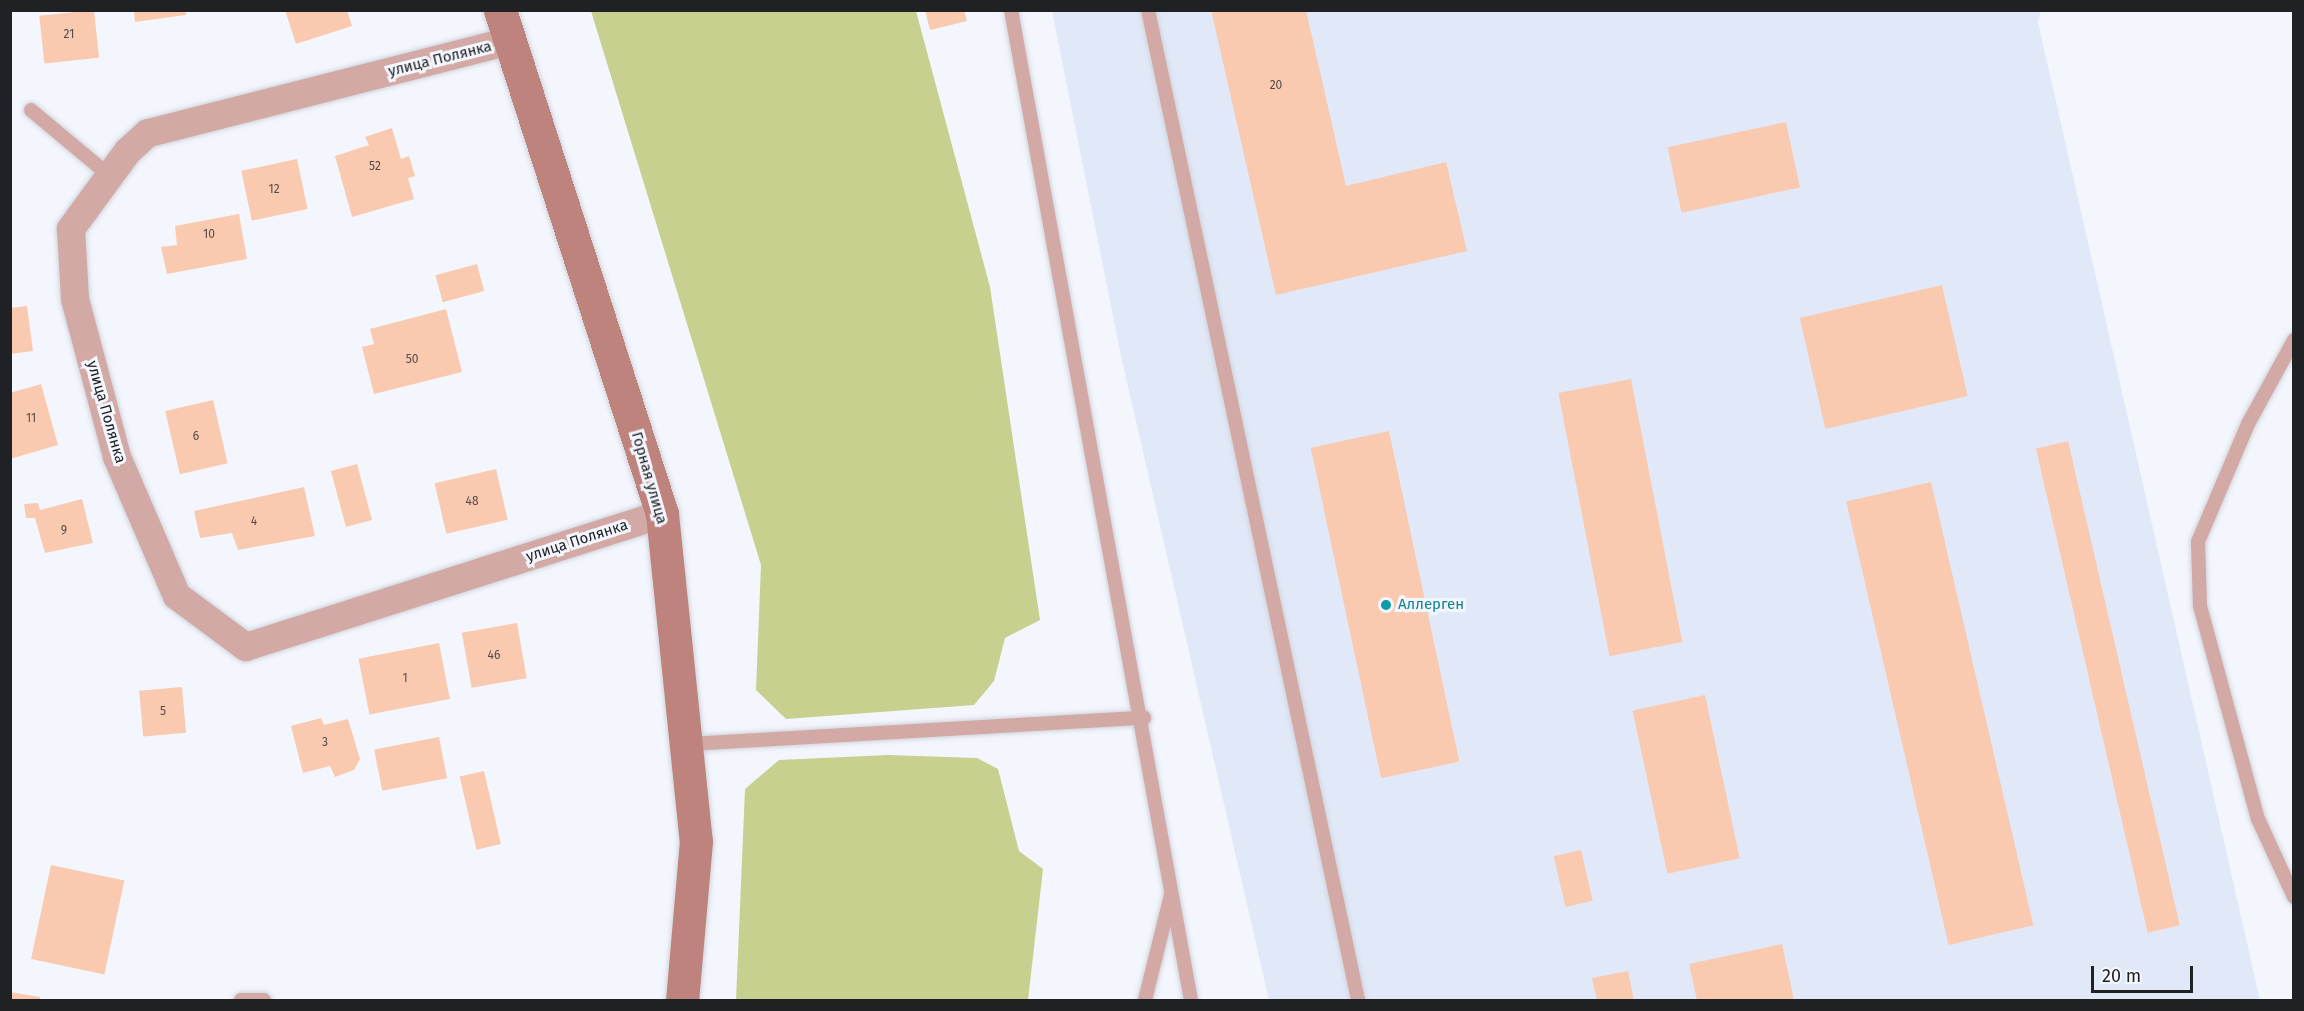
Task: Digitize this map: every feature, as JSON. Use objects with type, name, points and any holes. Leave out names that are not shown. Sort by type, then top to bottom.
[{"type":"street","name":"улица Полянка","points":[[505,26],[148,133],[110,176],[72,229],[75,299],[117,458],[177,596],[246,647],[663,513]]},
{"type":"street","name":"Горная улица","points":[[505,26],[663,513],[696,841],[682,1000]]},
{"type":"lane","points":[[1011,10],[1144,718],[1191,1000]]},
{"type":"lane","points":[[1148,10],[1358,1000]]},
{"type":"lane","points":[[32,110],[110,176]]},
{"type":"lane","points":[[2294,340],[2248,424],[2198,542],[2200,606],[2259,819],[2294,897]]},
{"type":"lane","points":[[687,744],[1144,718]]},
{"type":"lane","points":[[1145,1000],[1173,887]]},
{"type":"lane","points":[[241,1000],[264,1000]]},
{"type":"shaded area","name":"Аллерген","points":[[1052,11],[2041,11],[2038,22],[2260,1000],[1269,1000],[1121,356]]},
{"type":"green space","points":[[591,11],[916,11],[990,287],[1040,620],[1005,638],[994,681],[974,705],[786,719],[756,690],[761,565]]},
{"type":"green space","points":[[888,755],[977,758],[998,769],[1019,851],[1043,869],[1028,1000],[736,1000],[745,789],[779,760]]},
{"type":"building","points":[[94,10],[99,58],[44,63],[39,16]]},
{"type":"building","points":[[134,10],[185,10],[186,15],[135,22]]},
{"type":"building","points":[[285,10],[347,10],[352,26],[296,44]]},
{"type":"building","points":[[925,10],[964,10],[967,21],[930,30]]},
{"type":"building","points":[[1211,10],[1306,10],[1346,186],[1446,162],[1467,251],[1276,295]]},
{"type":"building","points":[[1786,122],[1800,188],[1682,213],[1668,147]]},
{"type":"building","points":[[392,128],[401,159],[409,156],[415,176],[408,178],[414,199],[352,217],[335,156],[369,145],[365,137]]},
{"type":"building","points":[[297,159],[308,209],[252,221],[241,171]]},
{"type":"building","points":[[239,214],[247,259],[167,274],[161,247],[177,245],[175,226]]},
{"type":"building","points":[[477,264],[484,291],[443,302],[435,275]]},
{"type":"building","points":[[1942,285],[1968,396],[1825,429],[1800,318]]},
{"type":"building","points":[[27,306],[33,351],[10,354],[10,308]]},
{"type":"building","points":[[446,309],[462,372],[374,394],[362,347],[374,344],[370,329]]},
{"type":"building","points":[[1631,379],[1682,642],[1609,656],[1558,393]]},
{"type":"building","points":[[41,384],[58,445],[10,459],[10,393]]},
{"type":"building","points":[[213,400],[228,463],[180,474],[165,411]]},
{"type":"building","name":"Аллерген","points":[[1389,431],[1459,762],[1381,778],[1311,448]]},
{"type":"building","points":[[2068,441],[2180,925],[2148,933],[2036,448]]},
{"type":"building","points":[[357,464],[372,520],[346,527],[331,471]]},
{"type":"building","points":[[496,469],[508,520],[446,534],[435,483]]},
{"type":"building","points":[[1931,482],[2033,925],[1949,945],[1846,502]]},
{"type":"building","points":[[304,487],[315,536],[238,550],[232,533],[200,538],[194,511]]},
{"type":"building","points":[[82,499],[93,543],[45,553],[35,518],[26,518],[24,504],[38,503],[40,510]]},
{"type":"building","points":[[517,623],[527,678],[472,688],[462,633]]},
{"type":"building","points":[[439,643],[450,699],[369,715],[359,659]]},
{"type":"building","points":[[182,687],[186,733],[143,737],[139,691]]},
{"type":"building","points":[[1705,695],[1740,858],[1667,874],[1633,710]]},
{"type":"building","points":[[321,718],[324,725],[348,719],[360,759],[354,770],[335,777],[330,766],[303,773],[291,726]]},
{"type":"building","points":[[439,737],[447,778],[382,791],[374,750]]},
{"type":"building","points":[[484,771],[501,844],[477,850],[460,777]]},
{"type":"building","points":[[1581,850],[1593,901],[1565,907],[1554,856]]},
{"type":"building","points":[[51,865],[124,881],[104,974],[31,959]]},
{"type":"building","points":[[1782,944],[1794,1000],[1697,1000],[1689,964]]},
{"type":"building","points":[[1628,971],[1634,1000],[1597,1000],[1592,978]]},
{"type":"building","points":[[10,992],[40,997],[40,1000],[10,1000]]},
{"type":"place","name":"Аллерген","points":[[1386,605]]}]
